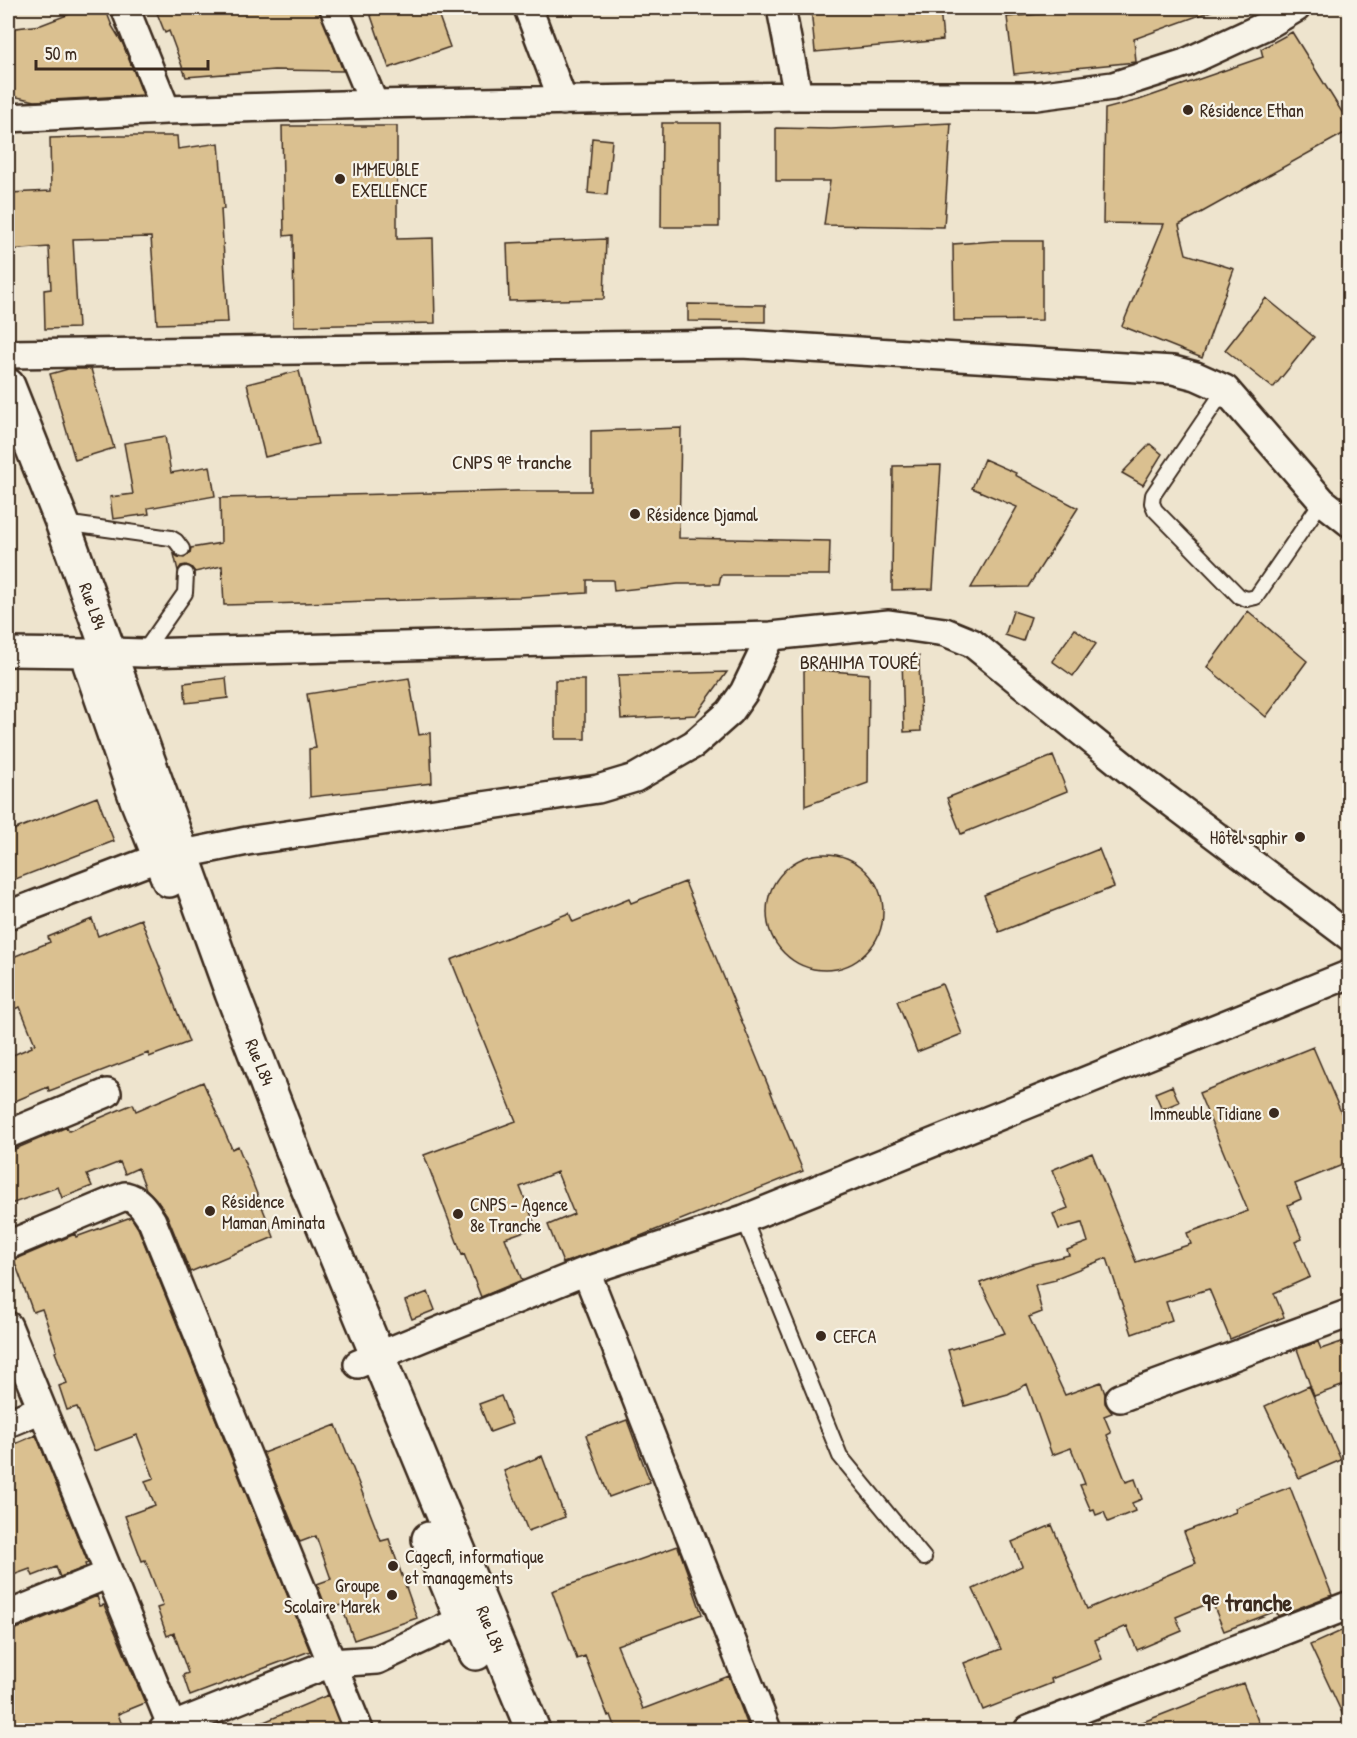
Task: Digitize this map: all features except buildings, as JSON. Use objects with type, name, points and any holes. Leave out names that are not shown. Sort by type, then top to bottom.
[{"type":"street","points":[[125,8],[166,110]]},
{"type":"street","points":[[334,8],[374,104]]},
{"type":"street","points":[[528,8],[564,101]]},
{"type":"street","points":[[781,8],[798,96]]},
{"type":"street","points":[[8,118],[166,110],[374,104],[798,96],[1036,96],[1113,86],[1185,63],[1267,26],[1296,8]]},
{"type":"street","points":[[8,354],[741,344],[1173,370],[1196,376],[1225,389],[1322,501],[1350,523]]},
{"type":"street","name":"Rue L84","points":[[8,386],[62,522],[98,652]]},
{"type":"street","name":"Rue L84","points":[[8,440],[98,652],[172,856],[232,993],[282,1118],[460,1614],[508,1731]]},
{"type":"street","points":[[8,652],[143,653],[771,636],[889,624],[945,632],[972,643],[1131,772],[1350,937]]},
{"type":"street","points":[[8,915],[172,856],[247,842],[598,789],[635,778],[694,744],[730,712],[744,692],[771,636]]},
{"type":"street","points":[[368,1360],[586,1271],[744,1219],[1350,974]]},
{"type":"street","points":[[8,1134],[107,1094]]},
{"type":"street","points":[[8,1245],[125,1196],[133,1198],[143,1206],[152,1221],[337,1663],[359,1731]]},
{"type":"street","points":[[586,1271],[767,1731]]},
{"type":"street","points":[[1120,1398],[1350,1313]]},
{"type":"street","points":[[8,1326],[109,1574],[168,1729],[337,1663],[368,1648],[460,1614]]},
{"type":"street","name":"Rue L84","points":[[368,1360],[533,1731]]},
{"type":"street","points":[[8,1423],[42,1409]]},
{"type":"street","points":[[8,1615],[109,1574]]},
{"type":"street","points":[[1028,1731],[1350,1605]]},
{"type":"lane","points":[[1225,389],[1153,495],[1152,503],[1155,510],[1239,596],[1246,599],[1256,597],[1322,501]]},
{"type":"lane","points":[[62,522],[171,538],[182,549]]},
{"type":"lane","points":[[143,653],[185,593],[186,574]]},
{"type":"lane","points":[[744,1219],[840,1456],[924,1558]]},
{"type":"place","name":"Résidence Ethan","points":[[1188,110]]},
{"type":"place","name":"IMMEUBLE EXELLENCE","points":[[340,179]]},
{"type":"place","name":"Résidence Djamal","points":[[635,514]]},
{"type":"place","name":"Hôtel saphir","points":[[1300,837]]},
{"type":"place","name":"Immeuble Tidiane","points":[[1274,1113]]},
{"type":"place","name":"Résidence Maman Aminata","points":[[210,1211]]},
{"type":"place","name":"CNPS - Agence 8e Tranche","points":[[458,1214]]},
{"type":"place","name":"CEFCA","points":[[821,1336]]},
{"type":"place","name":"Cagecfi, informatique et managements","points":[[393,1566]]},
{"type":"place","name":"Groupe Scolaire Marek","points":[[392,1595]]},
{"type":"district","name":"CNPS 9ᵉ tranche","points":[[512,461]]},
{"type":"district","name":"BRAHIMA TOURÉ","points":[[859,661]]},
{"type":"district","name":"9ᵉ tranche","points":[[1247,1602]]}]
